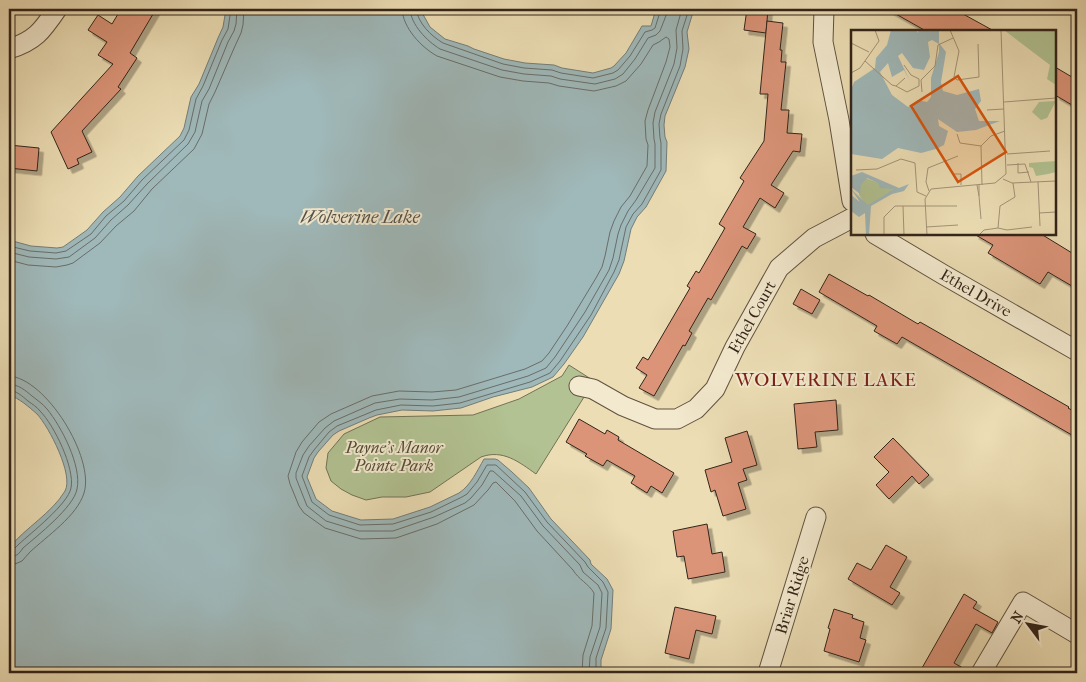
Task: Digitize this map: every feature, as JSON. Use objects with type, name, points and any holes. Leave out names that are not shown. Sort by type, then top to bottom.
[{"type":"street","points":[[9,49],[26,43],[40,32],[57,9]]},
{"type":"street","points":[[824,9],[822,42],[839,120],[851,195]]},
{"type":"street","name":"Ethel Court","points":[[579,386],[593,389],[623,406],[655,420],[677,419],[696,409],[715,389],[735,347],[779,268],[814,238],[851,219]]},
{"type":"street","name":"Ethel Drive","points":[[877,235],[944,276],[1077,351]]},
{"type":"street","name":"Briar Ridge","points":[[768,673],[816,517]]},
{"type":"street","points":[[981,673],[1024,602],[1077,634]]},
{"type":"green space","name":"Payne's Manor Pointe Park","points":[[569,365],[594,381],[536,474],[510,458],[489,455],[481,457],[430,492],[406,497],[382,497],[366,500],[352,495],[331,481],[326,468],[328,453],[344,434],[380,417],[473,415],[519,399],[562,376]]},
{"type":"water","name":"Wolverine Lake","points":[[226,9],[420,9],[430,27],[445,39],[504,59],[554,65],[593,73],[614,66],[626,53],[642,26],[651,26],[656,9],[694,9],[687,32],[689,49],[685,67],[665,116],[664,125],[667,142],[666,171],[631,229],[619,274],[583,337],[564,364],[553,377],[532,387],[461,408],[433,411],[402,410],[377,415],[339,431],[318,452],[307,477],[316,499],[332,511],[361,520],[393,519],[430,507],[459,493],[470,482],[484,459],[498,460],[529,488],[551,519],[607,579],[613,590],[611,629],[601,660],[601,673],[9,673],[9,548],[60,499],[67,484],[59,451],[48,429],[37,414],[24,403],[9,395],[9,240],[31,246],[63,247],[87,230],[138,176],[180,136],[184,128],[191,97],[199,84],[223,27]]},
{"type":"building","points":[[121,9],[156,9],[130,53],[137,58],[118,87],[121,89],[82,131],[92,152],[77,159],[79,164],[68,169],[51,132],[113,64],[98,55],[107,42],[88,30],[98,15],[112,24]]},
{"type":"building","points":[[747,9],[768,9],[766,33],[744,30]]},
{"type":"building","points":[[887,9],[954,9],[992,30],[924,30]]},
{"type":"building","points":[[767,21],[783,23],[780,50],[782,50],[781,62],[786,62],[781,110],[789,110],[787,133],[802,134],[800,152],[793,151],[771,185],[784,193],[775,208],[760,198],[743,227],[756,234],[747,249],[742,246],[711,300],[708,298],[689,331],[692,333],[685,346],[683,345],[654,396],[639,388],[647,375],[636,368],[643,357],[648,360],[690,288],[687,286],[696,271],[699,273],[725,228],[719,224],[744,181],[740,178],[764,141],[768,94],[760,94]]},
{"type":"building","points":[[1056,68],[1077,80],[1077,108],[1056,96]]},
{"type":"building","points":[[9,145],[39,148],[37,171],[9,168]]},
{"type":"building","points":[[976,235],[1043,235],[1077,256],[1077,289],[1048,272],[1040,284],[988,253],[993,245]]},
{"type":"building","points":[[829,274],[918,324],[920,322],[1069,407],[1077,413],[1077,438],[902,337],[897,344],[874,331],[877,326],[819,292]]},
{"type":"building","points":[[801,289],[820,300],[812,314],[793,304]]},
{"type":"building","points":[[836,400],[838,430],[815,432],[817,447],[798,449],[794,404]]},
{"type":"building","points":[[579,419],[605,434],[607,430],[619,437],[618,440],[674,473],[662,493],[651,486],[647,493],[631,483],[635,476],[607,460],[603,466],[566,442]]},
{"type":"building","points":[[747,431],[757,465],[743,469],[747,480],[738,483],[746,509],[723,516],[715,490],[711,492],[705,470],[732,462],[725,438]]},
{"type":"building","points":[[893,438],[929,475],[919,484],[912,476],[889,499],[876,485],[889,472],[874,457]]},
{"type":"building","points":[[707,524],[712,554],[722,552],[725,572],[688,579],[684,556],[677,557],[673,531]]},
{"type":"building","points":[[886,545],[907,557],[890,587],[900,593],[892,605],[848,579],[857,563],[871,570]]},
{"type":"building","points":[[964,594],[977,602],[973,608],[998,622],[992,633],[976,624],[954,663],[970,673],[932,673],[922,668]]},
{"type":"building","points":[[675,607],[716,616],[712,634],[696,630],[689,659],[665,653]]},
{"type":"building","points":[[834,609],[853,615],[852,618],[864,622],[860,638],[866,640],[859,662],[824,651]]},
{"type":"district","name":"WOLVERINE LAKE","points":[[826,380]]}]
